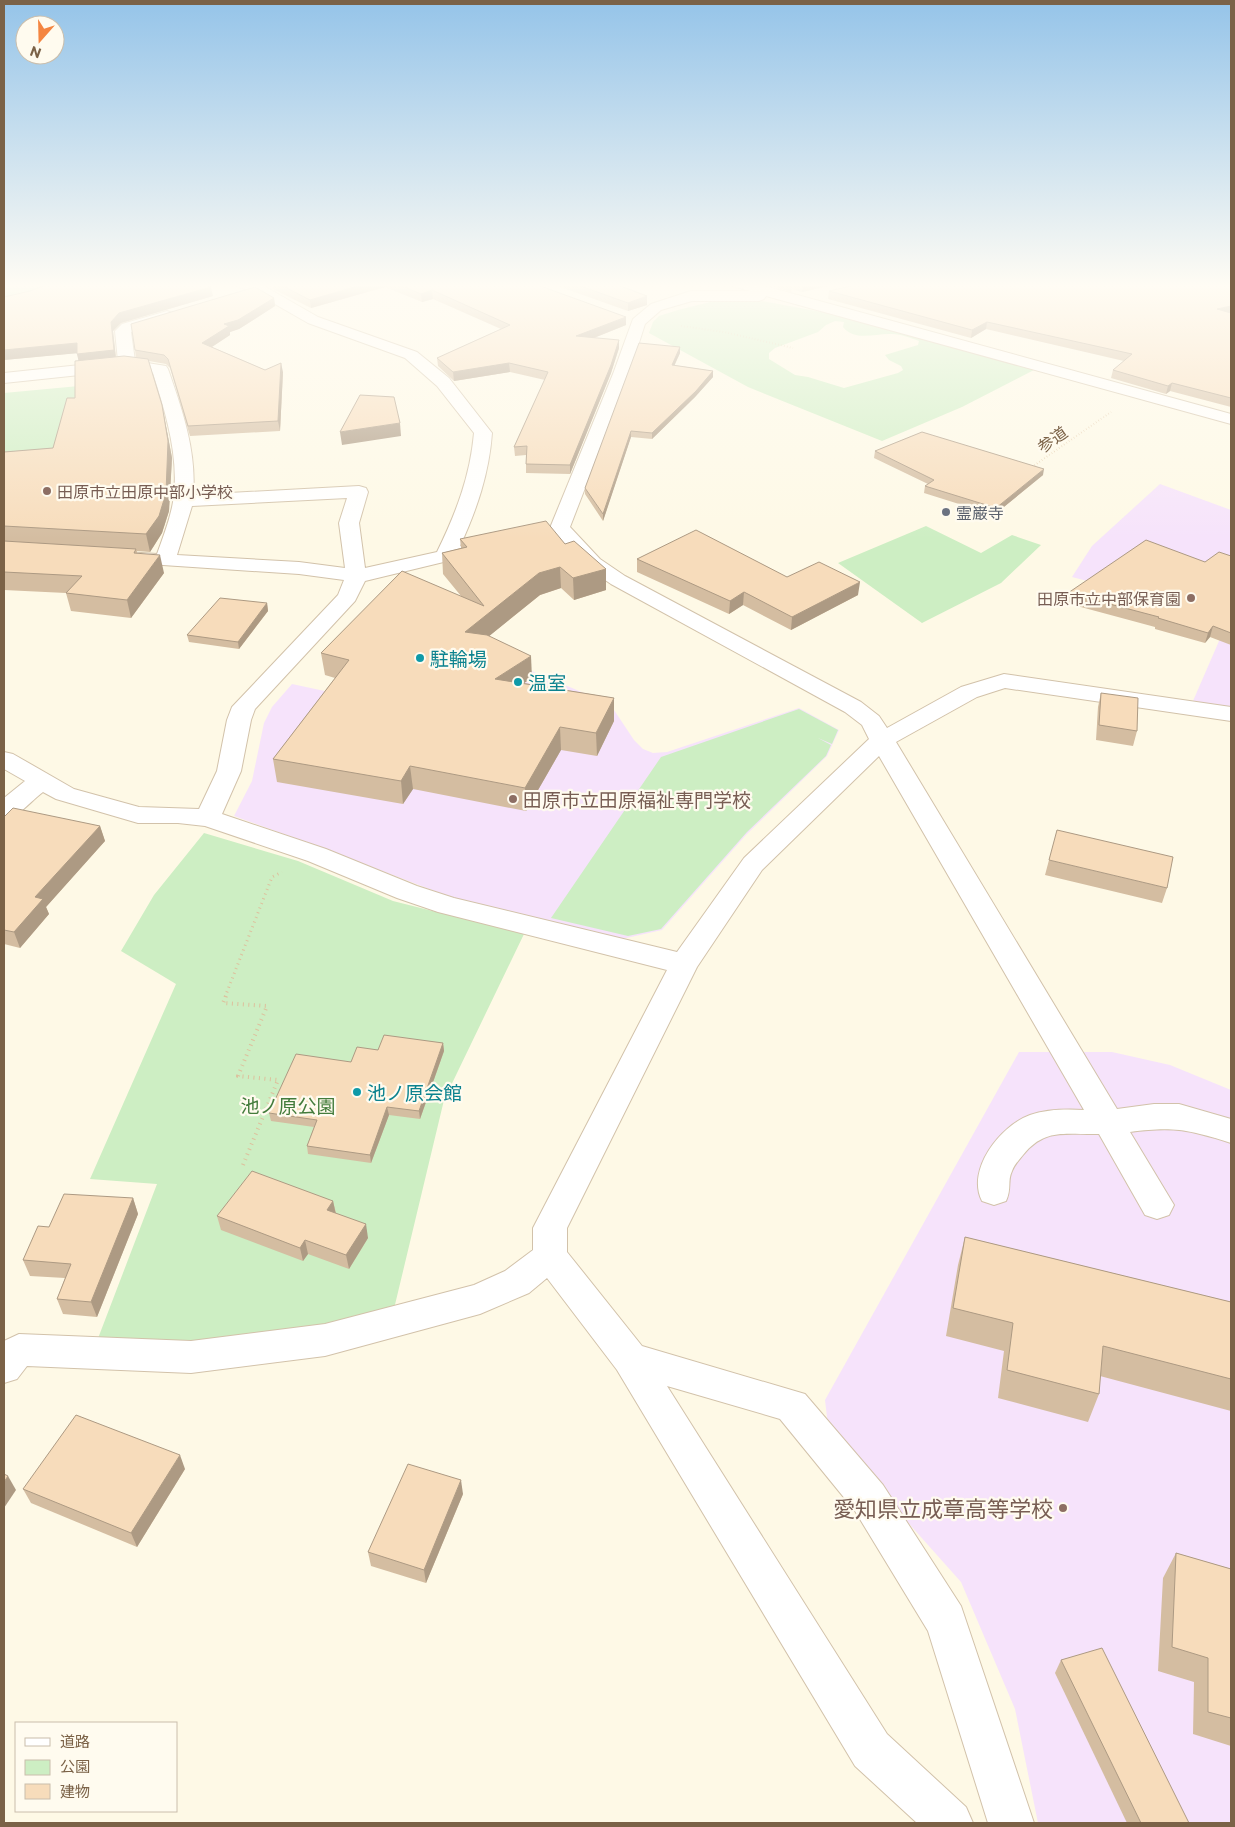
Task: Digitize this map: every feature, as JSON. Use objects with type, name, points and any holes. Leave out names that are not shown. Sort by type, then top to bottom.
[{"type":"street","points":[[4,378],[104,368]]},
{"type":"street","points":[[152,368],[160,369],[177,426],[184,473],[183,501],[165,560]]},
{"type":"street","points":[[427,368],[443,382],[483,433],[482,462],[469,507],[445,556]]},
{"type":"street","points":[[622,368],[550,531],[618,580],[852,707],[871,721],[1157,1205]]},
{"type":"street","points":[[1046,368],[1231,419]]},
{"type":"street","points":[[183,501],[359,492],[349,523],[356,576],[348,597],[244,707],[229,771],[208,818]]},
{"type":"street","points":[[108,557],[299,568],[356,576],[493,544]]},
{"type":"street","points":[[950,1823],[871,1750],[630,1359],[550,1256],[550,1228],[684,964],[752,864],[882,740],[969,692],[1004,682],[1033,684],[1231,714]]},
{"type":"street","points":[[4,759],[65,794],[138,815],[178,815],[208,818],[317,855],[406,892],[448,906],[684,964]]},
{"type":"street","points":[[4,813],[41,780]]},
{"type":"street","points":[[994,1192],[994,1172],[1018,1136],[1033,1126],[1053,1122],[1108,1122],[1163,1115],[1195,1120],[1231,1131]]},
{"type":"street","points":[[4,1367],[19,1350],[191,1357],[325,1340],[480,1299],[518,1282],[550,1256]]},
{"type":"street","points":[[630,1359],[792,1406],[869,1498],[946,1621],[1011,1823]]},
{"type":"path","name":"参道","points":[[1030,469],[1137,393]]},
{"type":"path","points":[[243,1165],[278,1080],[238,1076],[267,1006],[223,1003],[272,877],[317,855]]},
{"type":"shaded area","name":"田原市立中部保育園","points":[[1160,484],[1231,510],[1231,707],[1193,701],[1229,618],[1072,577],[1092,546]]},
{"type":"shaded area","name":"田原市立田原福祉専門学校","points":[[430,628],[610,704],[634,740],[643,749],[653,753],[667,752],[799,708],[839,730],[827,756],[746,835],[662,930],[622,939],[450,897],[234,816],[252,781],[264,723],[272,707],[292,684],[362,699]]},
{"type":"shaded area","name":"愛知県立成章高等学校","points":[[1019,1052],[1112,1052],[1170,1065],[1231,1090],[1231,1823],[1038,1823],[1015,1709],[961,1582],[829,1434],[825,1400]]},
{"type":"green space","points":[[714,368],[784,368],[795,375],[844,388],[898,373],[903,370],[902,368],[1028,368],[1034,370],[962,407],[882,441],[748,387]]},
{"type":"green space","points":[[79,386],[48,464],[4,468],[4,393]]},
{"type":"green space","points":[[926,526],[981,553],[1012,535],[1041,545],[1001,583],[922,623],[838,563]]},
{"type":"green space","points":[[799,709],[838,730],[832,744],[818,738],[831,745],[826,756],[747,832],[661,929],[628,936],[551,918],[661,757]]},
{"type":"green space","name":"池ノ原公園","points":[[204,833],[298,861],[393,901],[524,934],[444,1100],[393,1313],[197,1346],[97,1341],[157,1184],[90,1179],[176,984],[121,951],[154,895]]},
{"type":"building","points":[[75,368],[151,368],[162,405],[168,441],[166,493],[159,516],[146,534],[4,526],[4,452],[53,448],[67,398],[75,398]]},
{"type":"building","points":[[171,368],[261,368],[265,370],[281,368],[278,421],[188,426]]},
{"type":"building","points":[[449,368],[476,368],[453,372]]},
{"type":"building","points":[[532,368],[610,368],[570,465],[526,464],[527,446],[514,447],[548,372]]},
{"type":"building","points":[[630,368],[694,368],[713,371],[696,391],[652,433],[631,431],[603,514],[585,488]]},
{"type":"building","points":[[1115,368],[1231,368],[1231,398],[1172,383],[1168,386],[1113,370]]},
{"type":"building","points":[[360,395],[394,397],[400,423],[340,432]]},
{"type":"building","points":[[922,432],[1044,469],[996,508],[925,486],[934,480],[875,451]]},
{"type":"building","points":[[546,521],[565,544],[574,541],[606,569],[573,578],[560,567],[539,573],[465,632],[487,635],[531,656],[495,679],[614,698],[596,733],[560,727],[525,788],[410,766],[401,781],[273,759],[349,660],[321,653],[402,571],[484,606],[442,553],[467,547],[460,539]]},
{"type":"building","points":[[696,530],[787,577],[819,562],[860,582],[792,617],[744,592],[730,601],[637,559]]},
{"type":"building","points":[[1146,540],[1205,562],[1219,552],[1231,556],[1231,633],[1213,626],[1208,633],[1159,617],[1068,593]]},
{"type":"building","points":[[4,541],[136,549],[134,553],[160,555],[127,600],[66,593],[82,576],[4,572]]},
{"type":"building","points":[[220,598],[267,603],[238,642],[187,635]]},
{"type":"building","points":[[1101,693],[1138,698],[1137,731],[1099,725]]},
{"type":"building","points":[[13,808],[100,826],[35,897],[43,899],[14,932],[4,930],[4,817]]},
{"type":"building","points":[[1057,830],[1173,857],[1167,888],[1049,860]]},
{"type":"building","name":"池ノ原会館","points":[[384,1035],[443,1043],[419,1111],[387,1107],[370,1155],[307,1146],[317,1120],[269,1113],[296,1054],[351,1062],[357,1047],[378,1050]]},
{"type":"building","points":[[252,1171],[333,1201],[327,1210],[366,1224],[346,1255],[305,1240],[300,1248],[217,1216]]},
{"type":"building","points":[[64,1194],[133,1198],[91,1302],[57,1299],[71,1264],[23,1260],[38,1226],[49,1227]]},
{"type":"building","points":[[965,1237],[1231,1302],[1231,1379],[1103,1346],[1099,1394],[1007,1370],[1013,1323],[953,1308]]},
{"type":"building","points":[[76,1415],[180,1455],[131,1533],[23,1489]]},
{"type":"building","points":[[408,1464],[461,1480],[424,1570],[368,1552]]},
{"type":"building","points":[[4,1474],[8,1476],[4,1482]]},
{"type":"building","points":[[1176,1553],[1231,1569],[1231,1718],[1208,1712],[1208,1658],[1172,1647]]},
{"type":"building","points":[[1102,1648],[1189,1823],[1141,1823],[1061,1660]]},
{"type":"place","name":"田原市立田原中部小学校","points":[[47,491]]},
{"type":"place","name":"霊巌寺","points":[[946,512]]},
{"type":"place","name":"田原市立中部保育園","points":[[1191,598]]},
{"type":"place","name":"駐輪場","points":[[420,658]]},
{"type":"place","name":"温室","points":[[518,682]]},
{"type":"place","name":"田原市立田原福祉専門学校","points":[[513,799]]},
{"type":"place","name":"池ノ原会館","points":[[357,1092]]},
{"type":"place","name":"愛知県立成章高等学校","points":[[1063,1508]]}]
